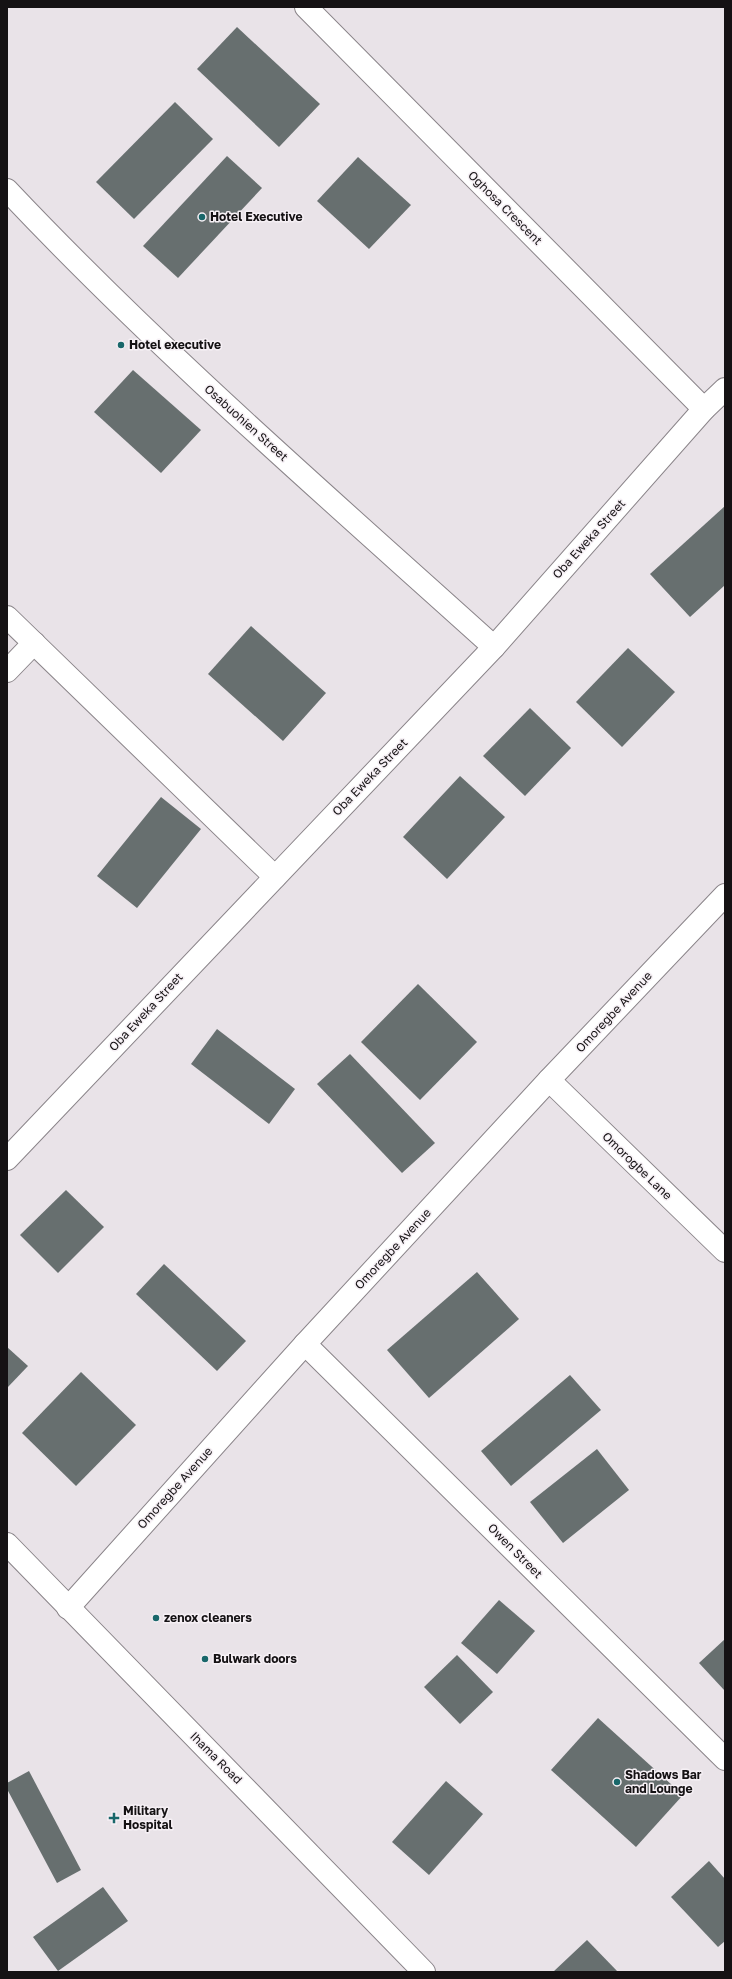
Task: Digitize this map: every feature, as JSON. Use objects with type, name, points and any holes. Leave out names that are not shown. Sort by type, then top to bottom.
[{"type":"street","name":"Oghosa Crescent","points":[[306,7],[704,410]]},
{"type":"street","name":"Osabuohien Street","points":[[7,190],[73,260],[215,395],[494,647]]},
{"type":"street","name":"Oba Eweka Street","points":[[7,1159],[494,647],[704,410],[725,389]]},
{"type":"street","points":[[7,617],[275,877]]},
{"type":"street","points":[[7,672],[34,643]]},
{"type":"street","name":"Omoregbe Avenue","points":[[68,1608],[305,1344],[549,1080],[725,895]]},
{"type":"street","name":"Omorogbe Lane","points":[[549,1080],[725,1251]]},
{"type":"street","name":"Owen Street","points":[[305,1344],[725,1759]]},
{"type":"street","name":"Ihama Road","points":[[7,1544],[424,1972]]},
{"type":"building","points":[[237,27],[320,104],[279,147],[197,69]]},
{"type":"building","points":[[175,102],[213,139],[134,219],[96,182]]},
{"type":"building","name":"Hotel Executive","points":[[227,156],[262,188],[178,278],[143,246]]},
{"type":"building","points":[[358,157],[411,205],[369,249],[317,201]]},
{"type":"building","points":[[133,370],[201,430],[161,473],[94,412]]},
{"type":"building","points":[[725,506],[725,585],[690,617],[650,574]]},
{"type":"building","points":[[251,626],[326,693],[283,741],[208,674]]},
{"type":"building","points":[[628,648],[675,692],[622,747],[576,702]]},
{"type":"building","points":[[530,708],[571,748],[525,796],[483,756]]},
{"type":"building","points":[[460,776],[505,817],[447,879],[403,837]]},
{"type":"building","points":[[161,797],[201,829],[137,908],[97,876]]},
{"type":"building","points":[[418,984],[477,1042],[420,1100],[361,1042]]},
{"type":"building","points":[[217,1029],[295,1089],[269,1124],[191,1064]]},
{"type":"building","points":[[350,1054],[435,1143],[402,1173],[317,1084]]},
{"type":"building","points":[[66,1190],[104,1227],[58,1273],[20,1235]]},
{"type":"building","points":[[164,1264],[246,1341],[217,1371],[136,1294]]},
{"type":"building","points":[[477,1272],[519,1319],[429,1398],[387,1350]]},
{"type":"building","points":[[7,1347],[28,1366],[7,1388]]},
{"type":"building","points":[[81,1372],[136,1425],[76,1486],[22,1433]]},
{"type":"building","points":[[570,1375],[601,1410],[511,1486],[481,1451]]},
{"type":"building","points":[[597,1449],[629,1490],[563,1543],[530,1502]]},
{"type":"building","points":[[499,1600],[535,1631],[497,1674],[461,1643]]},
{"type":"building","points":[[725,1639],[725,1691],[699,1663]]},
{"type":"building","points":[[457,1655],[493,1692],[460,1724],[424,1687]]},
{"type":"building","name":"Shadows Bar and Lounge","points":[[598,1718],[683,1795],[636,1847],[551,1770]]},
{"type":"building","points":[[29,1771],[81,1870],[57,1883],[7,1789],[7,1783]]},
{"type":"building","points":[[446,1781],[483,1814],[429,1875],[392,1842]]},
{"type":"building","points":[[709,1861],[725,1879],[725,1941],[718,1947],[671,1897]]},
{"type":"building","points":[[103,1887],[128,1921],[58,1971],[33,1937]]},
{"type":"building","points":[[587,1940],[618,1972],[553,1972]]},
{"type":"place","name":"Hotel Executive","points":[[202,217]]},
{"type":"place","name":"Hotel executive","points":[[121,345]]},
{"type":"place","name":"zenox cleaners","points":[[156,1618]]},
{"type":"place","name":"Bulwark doors","points":[[205,1659]]},
{"type":"place","name":"Shadows Bar and Lounge","points":[[617,1782]]},
{"type":"place","name":"Military Hospital","points":[[114,1818]]}]
